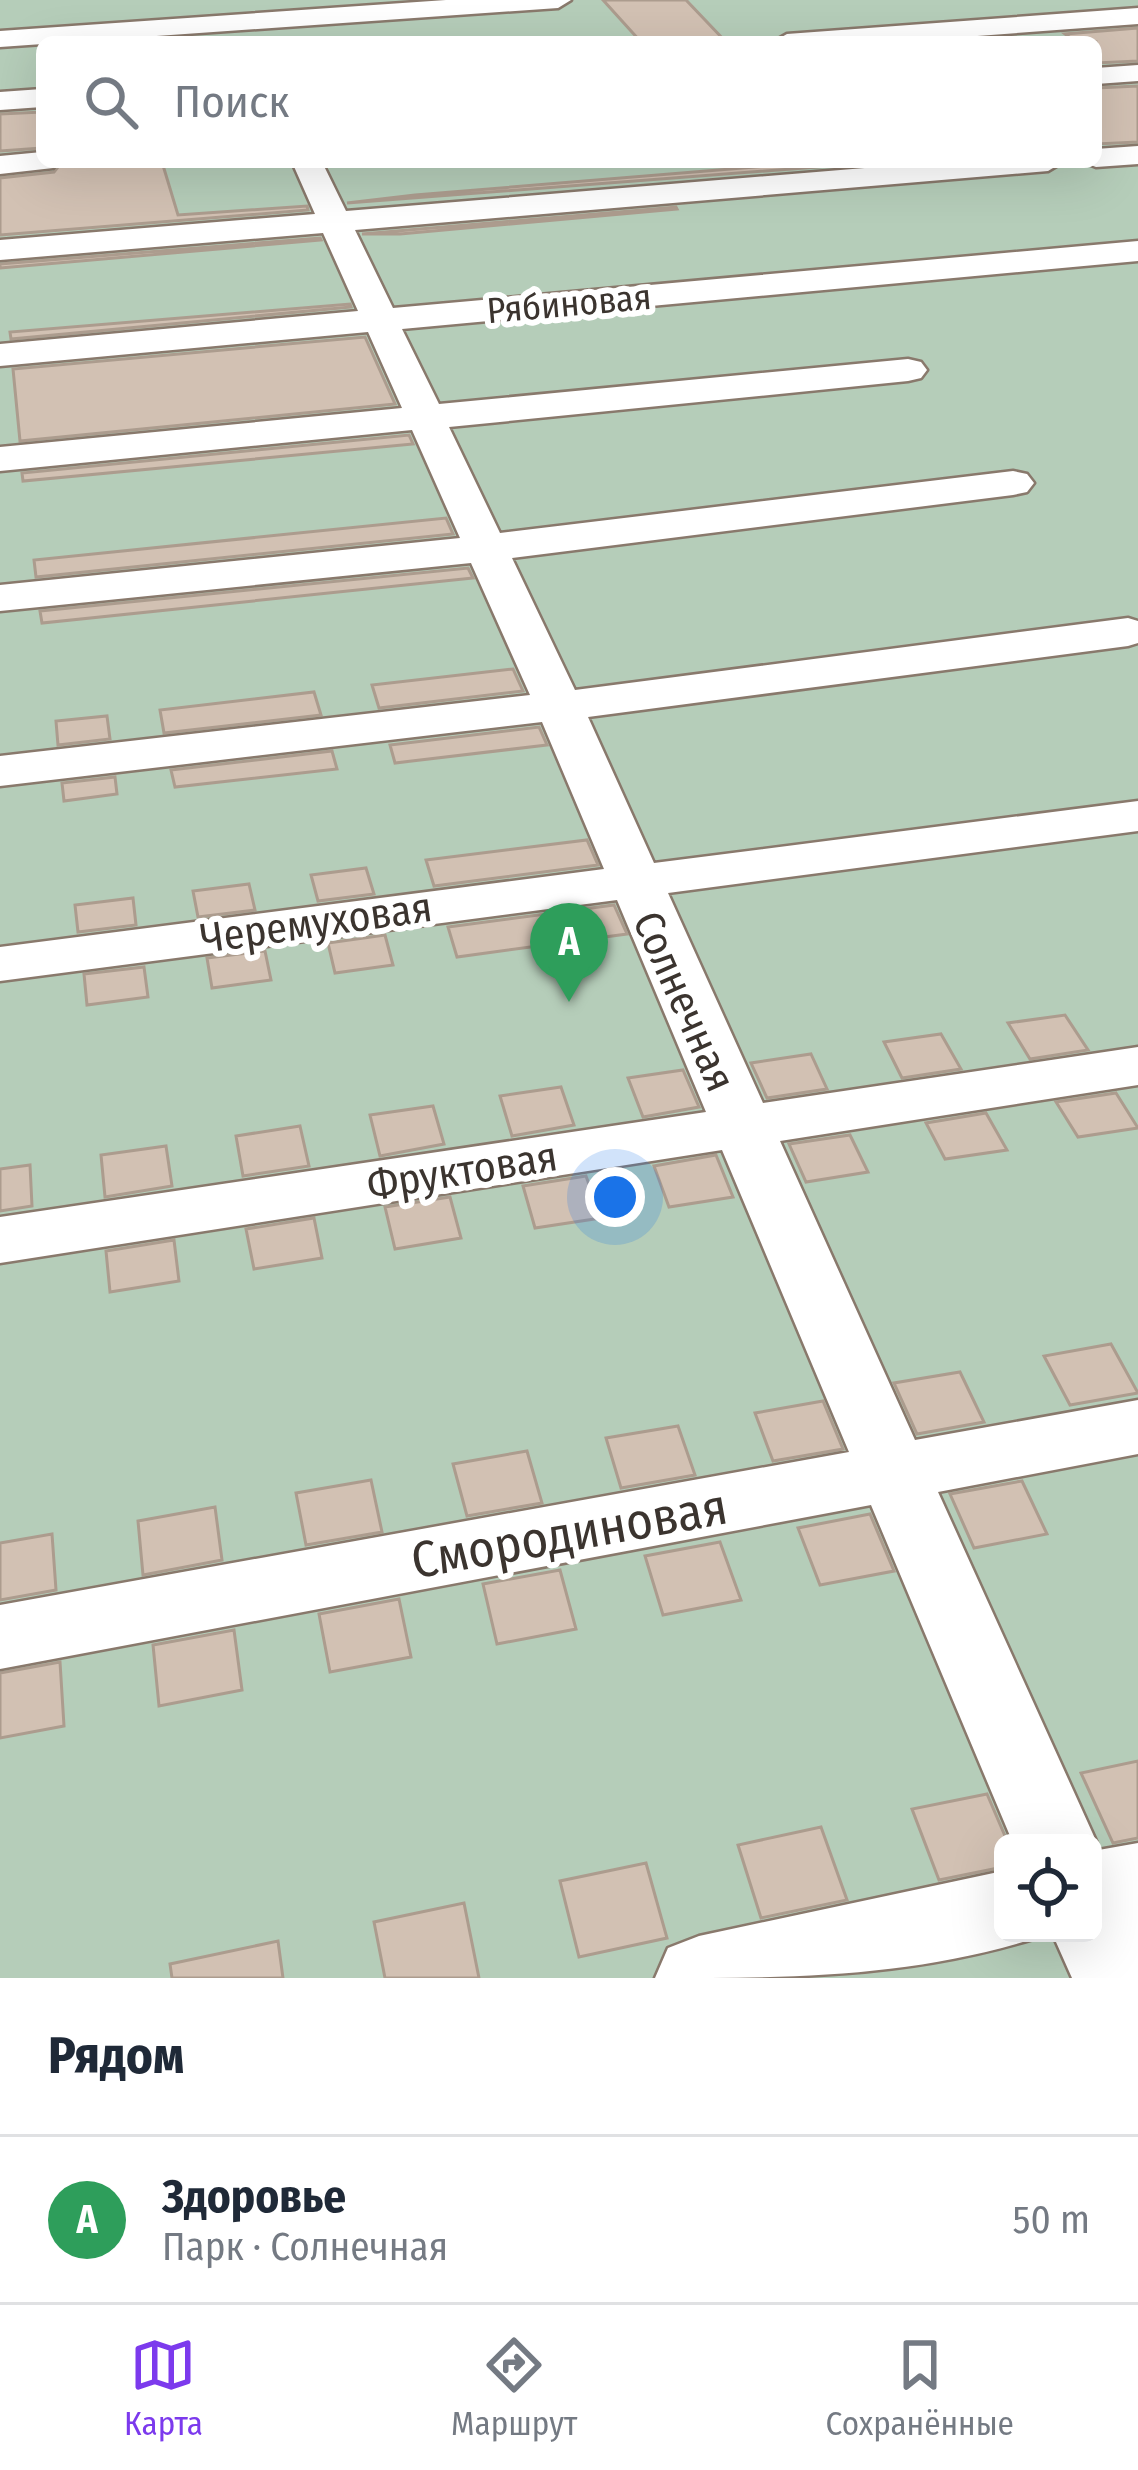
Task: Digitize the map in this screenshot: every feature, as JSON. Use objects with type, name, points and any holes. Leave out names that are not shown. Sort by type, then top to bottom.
[{"type":"street","points":[[42,36],[558,0]]},
{"type":"street","points":[[868,36],[1138,16]]},
{"type":"street","points":[[0,39],[36,36]]},
{"type":"street","points":[[1102,76],[1138,73]]},
{"type":"street","points":[[0,101],[36,98]]},
{"type":"street","points":[[1102,157],[1138,154]]},
{"type":"street","points":[[0,165],[36,162]]},
{"type":"street","name":"Солнечная","points":[[310,168],[559,706],[1051,1834]]},
{"type":"street","points":[[0,250],[974,168]]},
{"type":"street","name":"Рябиновая","points":[[0,355],[1138,250]]},
{"type":"street","points":[[0,459],[908,370]]},
{"type":"street","points":[[0,598],[486,548],[1013,483]]},
{"type":"street","points":[[0,771],[559,706],[1127,632]]},
{"type":"street","name":"Черемуховая","points":[[0,964],[1138,816]]},
{"type":"street","name":"Фруктовая","points":[[0,1240],[1138,1066]]},
{"type":"street","name":"Смородиновая","points":[[0,1637],[1138,1427]]},
{"type":"street","points":[[1102,1890],[1138,1882]]},
{"type":"street","points":[[699,1978],[994,1913]]},
{"type":"street","points":[[1099,1942],[1116,1978]]},
{"type":"green space","points":[[0,0],[1138,0],[1138,1978],[0,1978]]},
{"type":"building","points":[[603,0],[686,0],[720,36],[636,36]]},
{"type":"building","points":[[1138,28],[1138,61],[1102,63],[1102,36],[1065,34]]},
{"type":"building","points":[[1138,86],[1138,142],[1102,144],[1102,88]]},
{"type":"building","points":[[36,112],[36,148],[0,151],[0,114]]},
{"type":"building","points":[[57,168],[164,168],[178,215],[307,206],[308,210],[0,235],[0,178]]},
{"type":"building","points":[[743,168],[805,168],[347,203]]},
{"type":"building","points":[[676,207],[400,234],[362,234]]},
{"type":"building","points":[[321,240],[0,268],[0,264]]},
{"type":"building","points":[[350,304],[11,339],[10,332]]},
{"type":"building","points":[[365,337],[395,404],[20,441],[13,369]]},
{"type":"building","points":[[409,435],[413,444],[23,481],[22,473]]},
{"type":"building","points":[[446,518],[453,534],[36,577],[34,560]]},
{"type":"building","points":[[468,568],[473,578],[42,623],[40,611]]},
{"type":"building","points":[[513,669],[523,691],[379,708],[372,685]]},
{"type":"building","points":[[314,692],[321,715],[164,733],[160,710]]},
{"type":"building","points":[[107,716],[110,739],[58,745],[56,721]]},
{"type":"building","points":[[539,727],[547,745],[395,763],[390,745]]},
{"type":"building","points":[[332,751],[337,769],[175,787],[171,770]]},
{"type":"building","points":[[115,777],[117,794],[64,801],[62,783]]},
{"type":"building","points":[[587,840],[598,865],[434,886],[426,860]]},
{"type":"building","points":[[366,868],[374,894],[318,901],[311,875]]},
{"type":"building","points":[[249,884],[255,910],[198,917],[193,891]]},
{"type":"building","points":[[133,898],[136,925],[78,932],[75,905]]},
{"type":"building","points":[[614,905],[627,934],[457,957],[448,927]]},
{"type":"building","points":[[385,935],[393,965],[335,973],[328,943]]},
{"type":"building","points":[[265,951],[271,980],[212,988],[207,958]]},
{"type":"building","points":[[144,967],[148,997],[87,1005],[84,974]]},
{"type":"building","points":[[1065,1015],[1088,1050],[1030,1059],[1008,1023]]},
{"type":"building","points":[[941,1034],[961,1069],[902,1078],[884,1042]]},
{"type":"building","points":[[811,1054],[827,1089],[767,1098],[751,1063]]},
{"type":"building","points":[[683,1070],[699,1107],[643,1117],[628,1078]]},
{"type":"building","points":[[561,1087],[574,1125],[512,1136],[500,1096]]},
{"type":"building","points":[[1116,1093],[1138,1128],[1078,1137],[1056,1102]]},
{"type":"building","points":[[433,1106],[444,1144],[380,1156],[370,1115]]},
{"type":"building","points":[[986,1113],[1007,1150],[945,1159],[926,1123]]},
{"type":"building","points":[[300,1126],[309,1166],[243,1176],[236,1136]]},
{"type":"building","points":[[850,1135],[868,1172],[806,1182],[789,1144]]},
{"type":"building","points":[[166,1146],[172,1186],[105,1197],[101,1155]]},
{"type":"building","points":[[716,1155],[733,1197],[669,1207],[654,1166]]},
{"type":"building","points":[[30,1165],[32,1206],[0,1211],[0,1169]]},
{"type":"building","points":[[586,1176],[601,1218],[535,1228],[523,1186]]},
{"type":"building","points":[[450,1197],[461,1238],[395,1249],[385,1207]]},
{"type":"building","points":[[314,1218],[322,1258],[254,1269],[246,1229]]},
{"type":"building","points":[[174,1240],[179,1281],[110,1292],[106,1251]]},
{"type":"building","points":[[1111,1344],[1138,1393],[1070,1405],[1044,1356]]},
{"type":"building","points":[[960,1372],[984,1422],[917,1434],[894,1383]]},
{"type":"building","points":[[823,1401],[843,1449],[773,1461],[755,1413]]},
{"type":"building","points":[[678,1426],[695,1475],[621,1488],[606,1438]]},
{"type":"building","points":[[527,1451],[542,1503],[467,1516],[453,1464]]},
{"type":"building","points":[[371,1480],[382,1532],[306,1545],[296,1493]]},
{"type":"building","points":[[1022,1481],[1047,1534],[974,1548],[950,1494]]},
{"type":"building","points":[[215,1507],[222,1560],[143,1575],[138,1521]]},
{"type":"building","points":[[870,1514],[894,1571],[820,1585],[798,1528]]},
{"type":"building","points":[[52,1534],[56,1590],[0,1600],[0,1543]]},
{"type":"building","points":[[720,1542],[741,1600],[663,1615],[645,1556]]},
{"type":"building","points":[[560,1570],[576,1629],[497,1644],[483,1584]]},
{"type":"building","points":[[399,1599],[411,1657],[330,1672],[319,1614]]},
{"type":"building","points":[[234,1630],[242,1690],[159,1706],[153,1645]]},
{"type":"building","points":[[60,1662],[64,1726],[0,1738],[0,1673]]},
{"type":"building","points":[[1138,1761],[1138,1838],[1113,1843],[1081,1773]]},
{"type":"building","points":[[987,1794],[1004,1834],[994,1834],[994,1869],[939,1880],[912,1809]]},
{"type":"building","points":[[821,1827],[847,1900],[761,1918],[738,1845]]},
{"type":"building","points":[[646,1863],[667,1938],[579,1957],[560,1881]]},
{"type":"building","points":[[464,1903],[479,1978],[385,1978],[374,1922]]},
{"type":"building","points":[[278,1941],[283,1978],[172,1978],[170,1964]]},
{"type":"place","name":"Здоровье","points":[[569,1002]]}]
